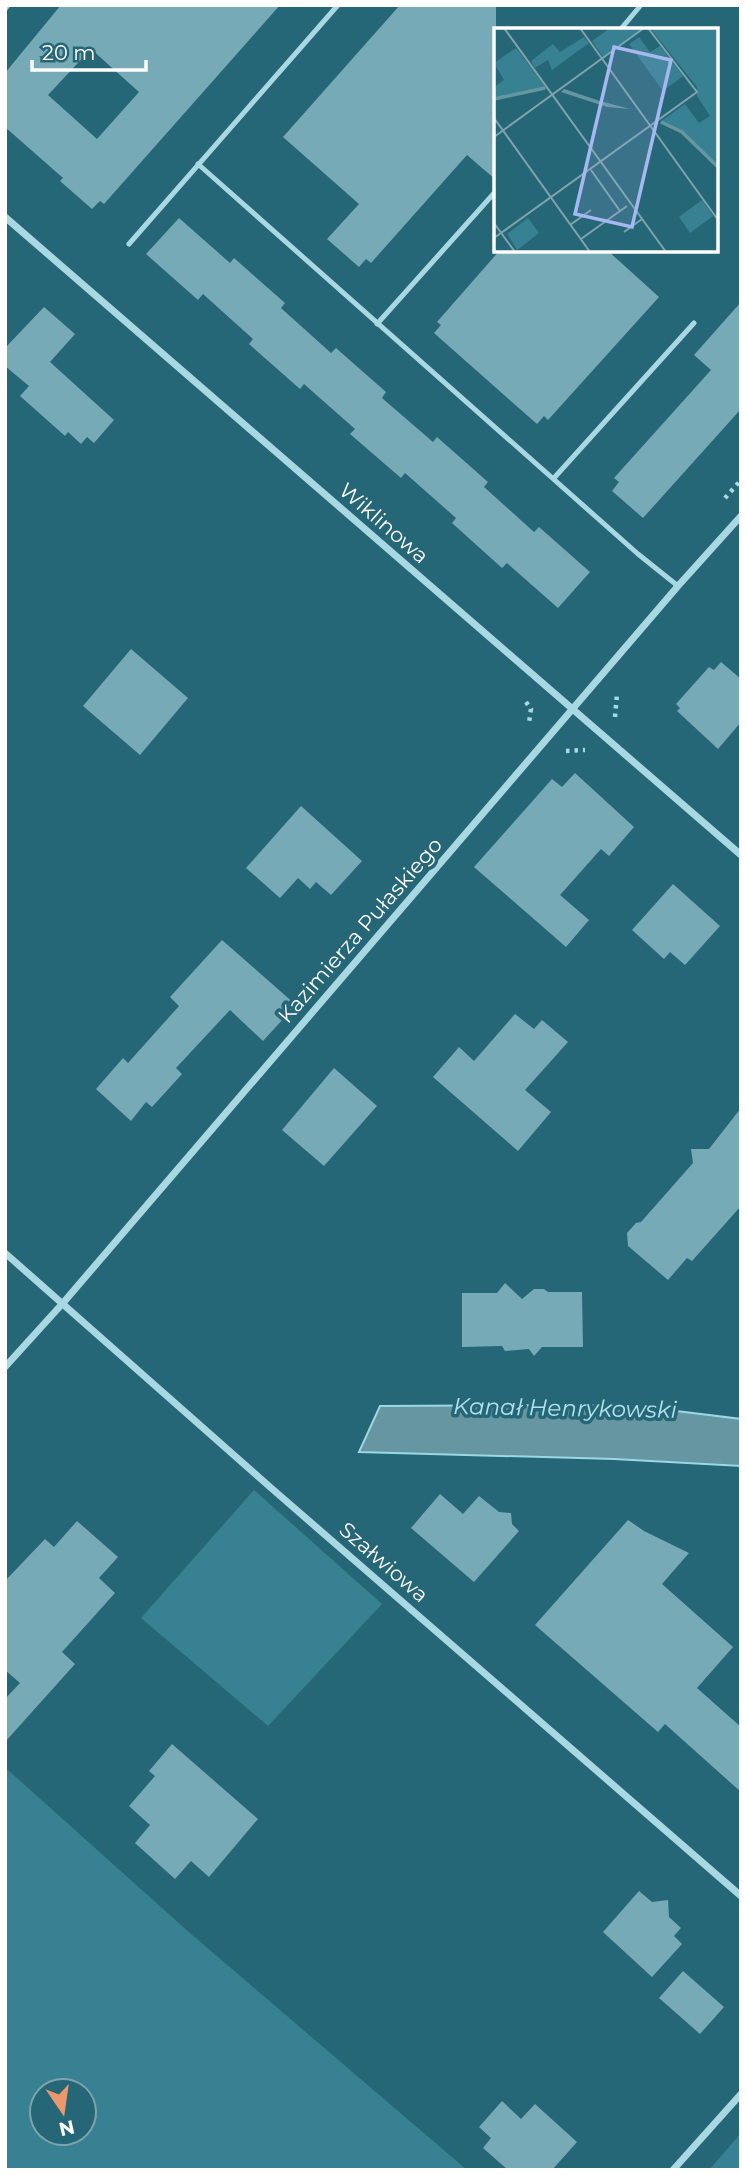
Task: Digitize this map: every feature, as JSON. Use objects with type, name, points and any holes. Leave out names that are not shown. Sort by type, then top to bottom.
[{"type":"street","name":"Wiklinowa","points":[[5,217],[741,855]]},
{"type":"street","name":"Kazimierza Pułaskiego","points":[[5,1367],[741,516]]},
{"type":"street","name":"Szałwiowa","points":[[5,1252],[741,1896]]},
{"type":"street","points":[[673,2170],[741,2094]]},
{"type":"lane","points":[[129,244],[338,5]]},
{"type":"lane","points":[[622,28],[641,5]]},
{"type":"lane","points":[[198,164],[638,554],[678,586]]},
{"type":"lane","points":[[377,324],[494,193]]},
{"type":"lane","points":[[554,478],[694,323]]},
{"type":"path","points":[[617,690],[615,719],[623,725]]},
{"type":"shaded area","points":[[254,1490],[382,1604],[268,1726],[141,1618]]},
{"type":"shaded area","points":[[8,1770],[191,1934],[467,2170],[5,2170],[5,1772]]},
{"type":"shaded area","points":[[741,2133],[741,2170],[709,2170]]},
{"type":"water","name":"Kanał Henrykowski","points":[[581,1405],[652,1408],[741,1419],[741,1466],[614,1459],[359,1452],[380,1406]]},
{"type":"building","points":[[61,5],[280,5],[104,204],[100,201],[92,209],[60,181],[63,178],[5,127],[5,73]],"holes":[[[91,49],[139,92],[97,139],[48,95]]]},
{"type":"building","points":[[400,5],[496,5],[494,178],[467,155],[371,263],[366,259],[359,267],[327,239],[359,204],[283,137]]},
{"type":"building","points":[[179,218],[230,263],[234,258],[285,303],[281,308],[331,353],[336,348],[386,392],[382,398],[433,442],[437,437],[488,482],[484,487],[534,532],[539,527],[590,572],[558,608],[507,563],[502,568],[452,523],[456,518],[405,473],[401,478],[350,434],[355,429],[304,384],[300,389],[249,344],[253,339],[203,294],[198,300],[146,254]]},
{"type":"building","points":[[498,252],[609,252],[659,297],[548,420],[544,416],[537,424],[434,333],[441,325],[437,322]]},
{"type":"building","points":[[741,302],[741,409],[643,518],[612,491],[619,482],[614,478],[711,370],[694,355]]},
{"type":"building","points":[[44,307],[75,334],[50,362],[114,420],[94,443],[87,437],[81,444],[68,432],[65,436],[20,396],[29,386],[5,366],[5,348]]},
{"type":"building","points":[[131,649],[188,698],[140,755],[83,706]]},
{"type":"building","points":[[721,662],[741,679],[741,722],[718,749],[677,711],[680,708],[676,704],[709,667],[714,670]]},
{"type":"building","points":[[575,773],[634,827],[609,856],[601,849],[560,895],[589,920],[566,947],[474,867],[552,779],[562,787]]},
{"type":"building","points":[[301,806],[362,861],[331,895],[316,882],[310,889],[298,878],[280,898],[246,868]]},
{"type":"building","points":[[673,884],[720,926],[685,965],[670,952],[664,959],[632,930]]},
{"type":"building","points":[[222,940],[296,1005],[263,1041],[230,1010],[176,1068],[182,1074],[152,1107],[146,1102],[131,1121],[96,1089],[123,1058],[128,1063],[179,1006],[170,997]]},
{"type":"building","points":[[515,1014],[534,1029],[542,1020],[568,1042],[525,1090],[551,1112],[518,1151],[433,1077],[459,1047],[474,1061]]},
{"type":"building","points":[[334,1068],[377,1106],[324,1166],[282,1130]]},
{"type":"building","points":[[741,1108],[741,1206],[692,1261],[687,1258],[668,1280],[628,1246],[627,1233],[636,1223],[641,1222],[693,1163],[691,1149],[709,1149]]},
{"type":"building","points":[[505,1283],[522,1299],[534,1289],[548,1292],[582,1292],[583,1347],[542,1347],[534,1356],[529,1349],[505,1351],[502,1346],[462,1347],[462,1293],[497,1293]]},
{"type":"building","points":[[440,1494],[463,1514],[479,1496],[499,1512],[511,1513],[512,1524],[519,1531],[474,1582],[411,1528]]},
{"type":"building","points":[[628,1520],[689,1553],[662,1584],[733,1647],[697,1688],[741,1727],[741,1792],[665,1724],[658,1732],[535,1625]]},
{"type":"building","points":[[77,1521],[118,1557],[99,1578],[115,1593],[62,1652],[75,1664],[5,1742],[5,1699],[20,1683],[5,1670],[5,1581],[45,1539],[54,1547]]},
{"type":"building","points":[[172,1744],[258,1819],[209,1877],[191,1861],[175,1879],[135,1843],[150,1825],[129,1806],[155,1776],[149,1771]]},
{"type":"building","points":[[639,1891],[652,1902],[668,1900],[669,1917],[681,1928],[674,1936],[682,1944],[652,1977],[603,1932]]},
{"type":"building","points":[[683,1971],[724,2007],[700,2034],[659,1998]]},
{"type":"building","points":[[502,2101],[521,2119],[535,2104],[577,2142],[552,2170],[508,2170],[483,2148],[491,2138],[479,2127]]}]
